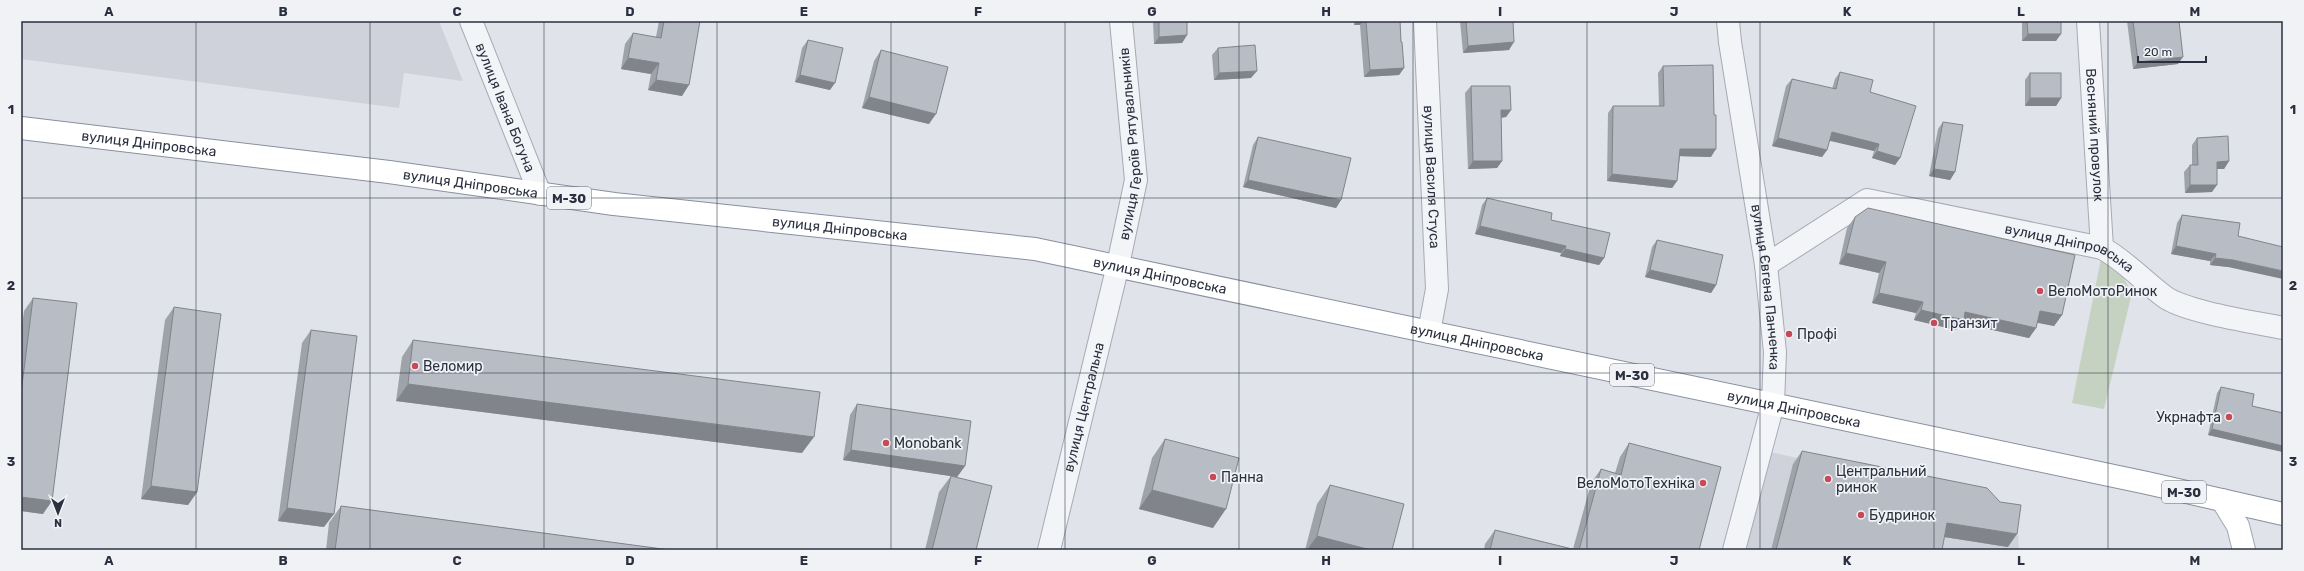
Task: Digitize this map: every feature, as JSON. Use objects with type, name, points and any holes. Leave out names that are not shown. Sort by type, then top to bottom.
[{"type":"main road","name":"вулиця Дніпровська","points":[[21,128],[382,171],[540,194],[1035,249],[1118,265],[1773,404],[2283,514]]},
{"type":"main road","points":[[2222,500],[2238,526],[2244,550]]},
{"type":"street","name":"вулиця Івана Богуна","points":[[471,21],[540,194]]},
{"type":"street","name":"вулиця Героїв Рятувальників","points":[[1118,265],[1136,180],[1121,21]]},
{"type":"street","name":"вулиця Василя Стуса","points":[[1425,21],[1437,289],[1429,332]]},
{"type":"street","name":"вулиця Євгена Панченка","points":[[1728,21],[1730,42],[1766,265],[1775,352],[1773,404],[1734,550]]},
{"type":"street","name":"Весняний провулок","points":[[2088,21],[2102,248]]},
{"type":"street","name":"вулиця Дніпровська","points":[[1766,265],[1867,200],[2102,248],[2120,257],[2165,297],[2173,301],[2187,307],[2283,328]]},
{"type":"street","name":"вулиця Центральна","points":[[1049,550],[1118,265]]},
{"type":"shaded area","points":[[21,21],[439,21],[463,81],[404,73],[399,108],[21,59]]},
{"type":"shaded area","name":"Центральний ринок","points":[[1770,452],[2016,506],[2019,550],[1742,550]]},
{"type":"green space","points":[[2101,259],[2121,275],[2127,284],[2131,297],[2104,409],[2072,403]]},
{"type":"building","points":[[664,21],[700,21],[689,85],[656,80],[659,63],[628,58],[633,33],[661,38]]},
{"type":"building","points":[[1159,21],[1187,21],[1187,35],[1159,37]]},
{"type":"building","points":[[1366,21],[1400,21],[1404,68],[1370,70]]},
{"type":"building","points":[[1466,21],[1513,21],[1514,42],[1468,46]]},
{"type":"building","points":[[2027,21],[2061,21],[2061,34],[2028,34]]},
{"type":"building","points":[[2133,21],[2179,21],[2183,57],[2138,62]]},
{"type":"building","points":[[808,40],[843,48],[835,83],[800,75]]},
{"type":"building","points":[[1255,45],[1257,71],[1219,73],[1218,48]]},
{"type":"building","points":[[881,50],[948,67],[936,114],[869,97]]},
{"type":"building","points":[[1713,65],[1714,115],[1716,115],[1716,149],[1680,149],[1677,181],[1612,174],[1613,106],[1664,106],[1663,66]]},
{"type":"building","points":[[1840,72],[1873,80],[1870,92],[1916,106],[1900,158],[1877,151],[1879,144],[1832,132],[1827,150],[1778,138],[1792,79],[1836,89]]},
{"type":"building","points":[[2030,73],[2061,73],[2061,98],[2030,98]]},
{"type":"building","points":[[1471,86],[1510,86],[1511,110],[1501,110],[1502,161],[1473,161]]},
{"type":"building","points":[[1943,122],[1963,125],[1955,172],[1934,169]]},
{"type":"building","points":[[2228,136],[2229,161],[2217,162],[2217,185],[2190,185],[2190,165],[2198,165],[2197,138]]},
{"type":"building","points":[[1258,137],[1351,158],[1341,200],[1248,180]]},
{"type":"building","points":[[1487,198],[1552,213],[1551,220],[1610,233],[1604,258],[1565,249],[1566,246],[1480,226]]},
{"type":"building","points":[[1868,208],[2075,255],[2062,315],[2040,311],[2036,328],[1965,312],[1964,320],[1921,310],[1923,302],[1879,293],[1886,262],[1846,253],[1855,217]]},
{"type":"building","points":[[2182,215],[2240,223],[2238,236],[2283,247],[2283,271],[2233,260],[2215,258],[2216,254],[2176,246]]},
{"type":"building","points":[[1657,240],[1723,255],[1716,285],[1650,270]]},
{"type":"building","points":[[33,298],[77,303],[52,501],[21,497],[21,393]]},
{"type":"building","points":[[174,307],[221,314],[197,492],[151,486]]},
{"type":"building","points":[[311,330],[357,336],[334,514],[287,508]]},
{"type":"building","points":[[413,340],[820,392],[814,437],[408,384]]},
{"type":"building","points":[[2221,387],[2254,394],[2252,406],[2283,413],[2283,446],[2212,429]]},
{"type":"building","points":[[857,404],[971,421],[965,466],[851,450]]},
{"type":"building","points":[[1165,439],[1239,458],[1226,509],[1152,490]]},
{"type":"building","points":[[1629,443],[1721,467],[1699,550],[1579,550],[1601,469],[1621,475]]},
{"type":"building","name":"Центральний ринок","points":[[1802,451],[1987,488],[2000,502],[2021,505],[2017,534],[1947,523],[1942,550],[1776,550]]},
{"type":"building","points":[[951,476],[992,486],[976,550],[932,550]]},
{"type":"building","points":[[1330,485],[1404,504],[1392,550],[1371,550],[1317,536]]},
{"type":"building","points":[[341,506],[670,550],[335,550]]},
{"type":"building","points":[[1495,530],[1576,550],[1490,550]]},
{"type":"place","name":"ВелоМотоРинок","points":[[2040,291]]},
{"type":"place","name":"Транзит","points":[[1934,323]]},
{"type":"place","name":"Профі","points":[[1789,334]]},
{"type":"place","name":"Веломир","points":[[415,366]]},
{"type":"place","name":"Укрнафта","points":[[2229,417]]},
{"type":"place","name":"Monobank","points":[[886,443]]},
{"type":"place","name":"Панна","points":[[1213,477]]},
{"type":"place","name":"Центральний ринок","points":[[1828,479]]},
{"type":"place","name":"ВелоМотоТехніка","points":[[1703,483]]},
{"type":"place","name":"Будринок","points":[[1861,515]]}]
